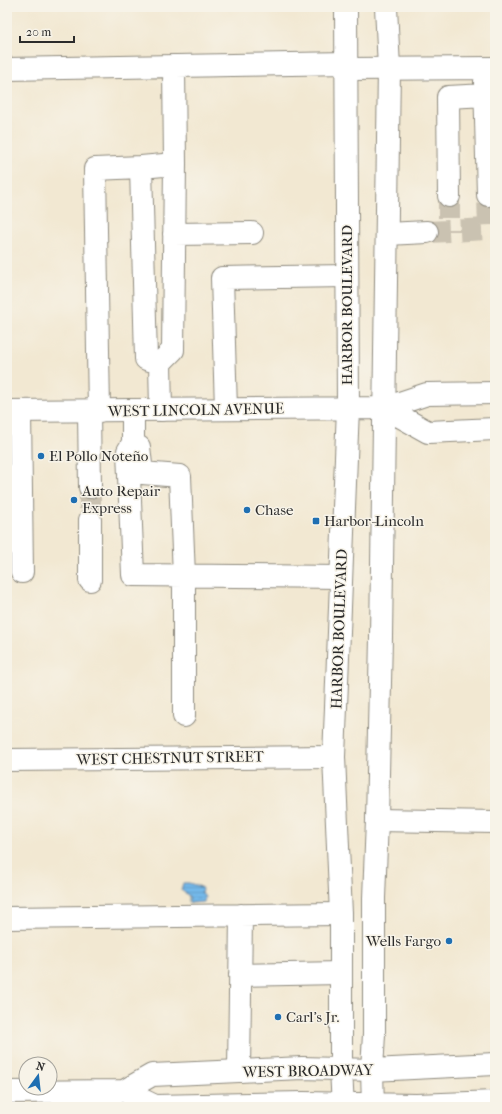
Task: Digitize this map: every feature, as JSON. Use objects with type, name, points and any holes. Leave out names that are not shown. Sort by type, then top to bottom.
[{"type":"main road","name":"HARBOR BOULEVARD","points":[[343,1105],[341,1069],[341,914],[334,757],[348,408],[346,7]]},
{"type":"main road","points":[[373,1106],[374,898],[381,636],[389,68],[386,7]]},
{"type":"main road","points":[[161,410],[160,364],[173,350],[175,164],[174,66]]},
{"type":"main road","points":[[7,69],[174,66],[490,68],[486,95],[488,195]]},
{"type":"main road","points":[[449,196],[448,97],[486,95]]},
{"type":"main road","points":[[90,487],[94,411],[95,169],[175,164]]},
{"type":"main road","points":[[141,167],[146,359],[160,364]]},
{"type":"main road","points":[[387,234],[427,232]]},
{"type":"main road","points":[[174,234],[252,233]]},
{"type":"main road","points":[[226,409],[222,278],[347,276]]},
{"type":"main road","name":"WEST LINCOLN AVENUE","points":[[14,411],[384,408],[427,394],[495,393]]},
{"type":"main road","name":"WEST LINCOLN AVENUE","points":[[384,408],[428,432],[495,429]]},
{"type":"main road","points":[[14,411],[22,572]]},
{"type":"main road","points":[[133,411],[133,443],[128,452],[133,575],[341,577]]},
{"type":"main road","points":[[133,443],[139,447],[142,473],[180,476],[184,576],[184,716]]},
{"type":"main road","points":[[90,520],[90,580]]},
{"type":"main road","name":"WEST CHESTNUT STREET","points":[[7,760],[334,757]]},
{"type":"main road","points":[[377,820],[495,822]]},
{"type":"main road","points":[[7,918],[341,914]]},
{"type":"main road","points":[[239,1071],[241,915]]},
{"type":"main road","points":[[240,975],[341,973]]},
{"type":"main road","name":"WEST BROADWAY","points":[[124,1091],[152,1075],[302,1068],[372,1070],[495,1064]]},
{"type":"main road","name":"WEST BROADWAY","points":[[7,1092],[124,1091],[155,1106],[373,1106],[495,1102]]},
{"type":"water","points":[[183,883],[189,883],[201,887],[201,892],[205,897],[204,902],[189,902],[189,896],[181,890]]},
{"type":"tunnel","points":[[427,232],[489,229],[488,195]]},
{"type":"tunnel","points":[[449,196],[449,231]]},
{"type":"tunnel","points":[[90,487],[90,520]]},
{"type":"place","name":"El Pollo Noteño","points":[[41,456]]},
{"type":"place","name":"Auto Repair Express","points":[[74,500]]},
{"type":"place","name":"Chase","points":[[247,510]]},
{"type":"place","name":"Harbor-Lincoln","points":[[316,521]]},
{"type":"place","name":"Wells Fargo","points":[[449,941]]},
{"type":"place","name":"Carl's Jr.","points":[[278,1017]]}]
